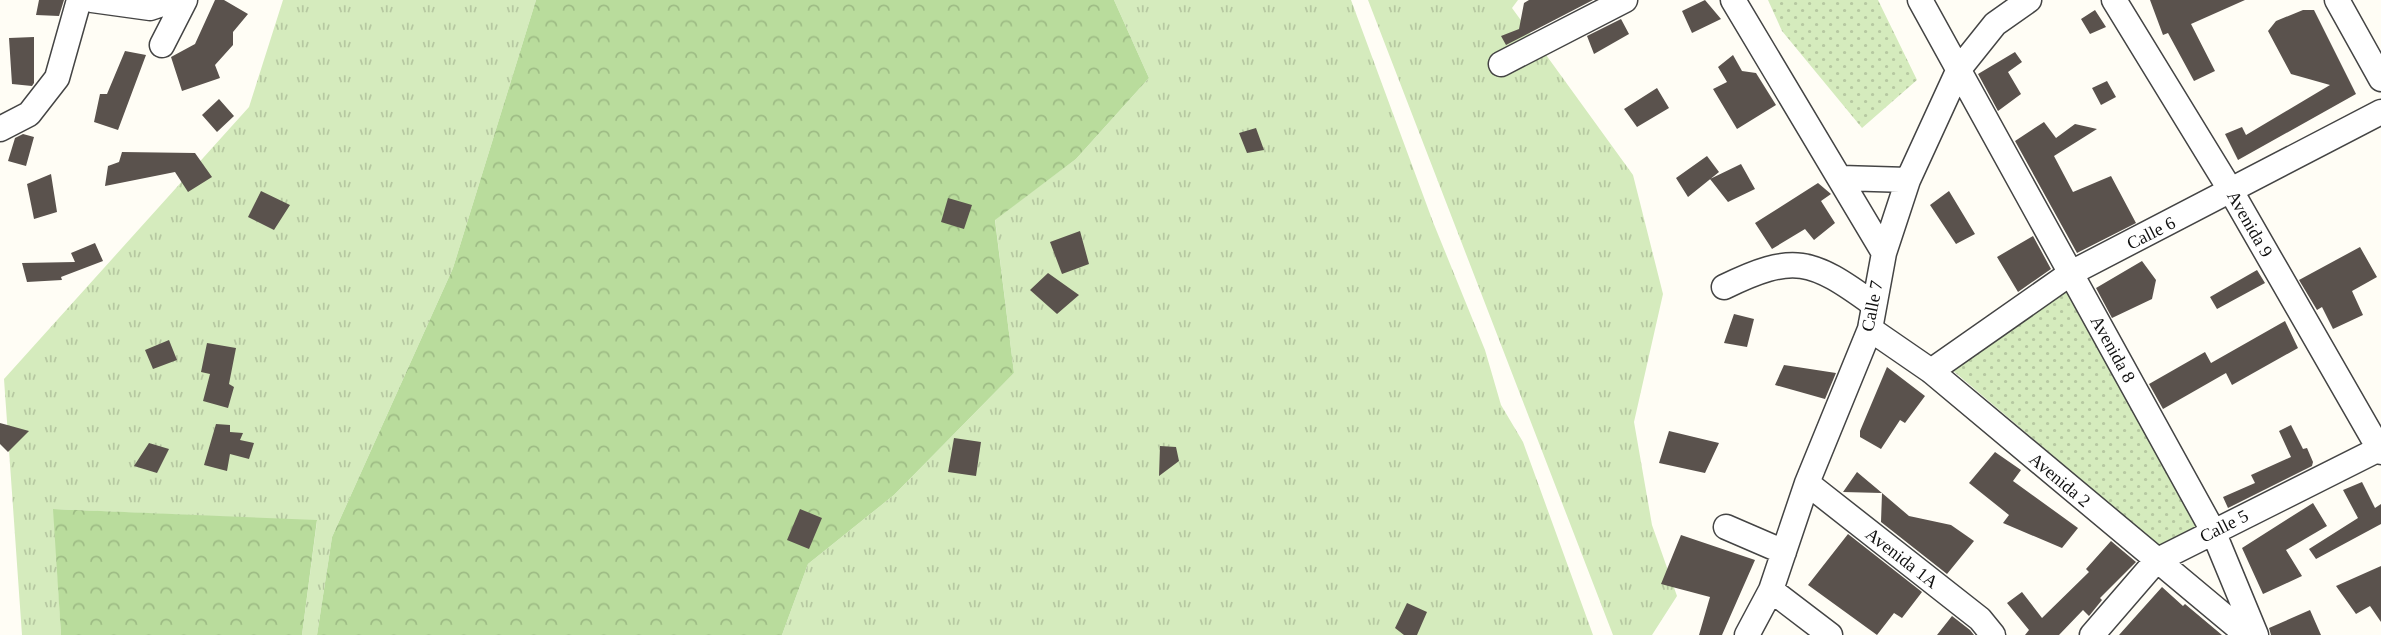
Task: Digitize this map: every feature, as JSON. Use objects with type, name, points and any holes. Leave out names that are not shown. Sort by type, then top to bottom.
[{"type":"street","points":[[0,129],[29,114],[57,78],[79,0]]},
{"type":"street","points":[[92,0],[150,8],[174,0]]},
{"type":"street","points":[[162,45],[186,0]]},
{"type":"street","points":[[1501,64],[1626,0]]},
{"type":"street","points":[[1733,0],[1884,253]]},
{"type":"street","name":"Avenida 8","points":[[1920,0],[2213,531],[2256,635]]},
{"type":"street","name":"Calle 7","points":[[1747,635],[1771,590],[1807,483],[1870,329],[1884,253],[1908,180],[1959,69],[1997,12],[2029,0]]},
{"type":"street","name":"Avenida 9","points":[[2114,0],[2231,191],[2381,450]]},
{"type":"street","points":[[2337,0],[2381,79]]},
{"type":"street","name":"Calle 6","points":[[1931,371],[2071,273],[2381,112]]},
{"type":"street","points":[[1841,178],[1908,180]]},
{"type":"street","points":[[1724,287],[1763,268],[1795,263],[1817,268],[1843,282],[1873,304]]},
{"type":"street","name":"Avenida 2","points":[[1870,329],[1931,371],[2246,635]]},
{"type":"street","name":"Calle 5","points":[[2092,635],[2156,561],[2381,450]]},
{"type":"street","name":"Avenida 1A","points":[[1807,483],[1980,619],[1993,635]]},
{"type":"street","points":[[1726,527],[1784,552]]},
{"type":"street","points":[[1771,590],[1830,635]]},
{"type":"green space","points":[[283,0],[536,0],[453,268],[332,537],[317,635],[302,635],[317,521],[54,509],[61,635],[22,635],[4,379],[249,107]]},
{"type":"green space","points":[[536,0],[1114,0],[1149,78],[1076,159],[995,220],[1014,373],[894,495],[808,564],[782,635],[317,635],[332,537],[453,268]]},
{"type":"green space","points":[[1114,0],[1351,0],[1433,222],[1485,350],[1501,405],[1523,442],[1593,635],[782,635],[808,564],[894,495],[1014,373],[995,219],[1076,159],[1149,78]]},
{"type":"green space","points":[[1368,0],[1518,0],[1512,8],[1633,175],[1663,294],[1634,422],[1652,525],[1677,596],[1652,635],[1613,635]]},
{"type":"green space","points":[[1768,0],[1878,0],[1917,80],[1862,128],[1782,31]]},
{"type":"green space","points":[[2071,281],[2206,528],[2163,549],[1951,369]]},
{"type":"green space","points":[[53,509],[317,520],[302,635],[61,635]]},
{"type":"building","points":[[39,0],[64,0],[59,16],[36,15]]},
{"type":"building","points":[[215,0],[224,0],[248,14],[233,32],[233,45],[215,65],[220,78],[182,91],[171,57],[195,44]]},
{"type":"building","points":[[1529,0],[1593,0],[1506,45],[1501,36],[1519,29],[1524,3]]},
{"type":"building","points":[[1705,0],[1721,19],[1692,33],[1682,11]]},
{"type":"building","points":[[2150,0],[2245,0],[2191,24],[2215,71],[2194,81],[2168,33],[2163,35]]},
{"type":"building","points":[[2095,10],[2106,27],[2090,34],[2081,19]]},
{"type":"building","points":[[2303,10],[2314,10],[2356,94],[2238,160],[2225,134],[2242,127],[2246,135],[2330,85],[2291,74],[2268,31],[2276,21]]},
{"type":"building","points":[[1621,19],[1629,34],[1594,54],[1587,36]]},
{"type":"building","points":[[34,37],[34,83],[32,86],[12,84],[9,38]]},
{"type":"building","points":[[125,51],[146,55],[118,130],[94,122],[100,94],[107,94]]},
{"type":"building","points":[[2015,52],[2022,62],[2008,72],[2021,94],[1998,111],[1978,74]]},
{"type":"building","points":[[1733,55],[1742,71],[1756,73],[1776,105],[1737,129],[1713,89],[1727,82],[1718,67]]},
{"type":"building","points":[[2107,81],[2116,97],[2101,105],[2092,88]]},
{"type":"building","points":[[1657,88],[1669,108],[1637,127],[1624,109]]},
{"type":"building","points":[[219,99],[234,116],[217,132],[202,115]]},
{"type":"building","points":[[2044,122],[2056,138],[2075,124],[2097,129],[2054,156],[2073,192],[2111,176],[2136,223],[2077,253],[2015,141]]},
{"type":"building","points":[[1256,128],[1264,150],[1247,153],[1239,133]]},
{"type":"building","points":[[23,134],[34,137],[26,166],[8,161],[15,138]]},
{"type":"building","points":[[122,152],[195,153],[212,177],[188,192],[175,172],[105,186],[108,166],[119,162]]},
{"type":"building","points":[[1707,156],[1719,172],[1688,197],[1676,178]]},
{"type":"building","points":[[1741,164],[1755,189],[1728,202],[1710,179]]},
{"type":"building","points":[[51,174],[57,212],[34,219],[27,184]]},
{"type":"building","points":[[1818,183],[1831,194],[1821,201],[1835,223],[1814,240],[1805,229],[1772,249],[1755,223]]},
{"type":"building","points":[[261,191],[290,205],[274,230],[248,217]]},
{"type":"building","points":[[1949,191],[1975,234],[1956,244],[1930,205]]},
{"type":"building","points":[[948,198],[972,205],[964,229],[941,222]]},
{"type":"building","points":[[1080,231],[1089,264],[1062,274],[1050,242]]},
{"type":"building","points":[[2033,236],[2051,269],[2018,292],[1997,257]]},
{"type":"building","points":[[95,243],[103,261],[61,277],[62,280],[27,282],[22,263],[75,262],[71,253]]},
{"type":"building","points":[[2360,247],[2377,277],[2352,291],[2363,315],[2333,329],[2322,307],[2317,310],[2299,280]]},
{"type":"building","points":[[2142,261],[2156,280],[2152,299],[2112,318],[2096,288]]},
{"type":"building","points":[[2257,270],[2265,283],[2217,309],[2210,297]]},
{"type":"building","points":[[1048,273],[1079,295],[1057,314],[1030,290]]},
{"type":"building","points":[[1734,314],[1754,319],[1747,347],[1724,343]]},
{"type":"building","points":[[2285,321],[2298,348],[2232,385],[2226,373],[2163,409],[2149,384],[2205,352],[2211,363]]},
{"type":"building","points":[[169,340],[177,360],[153,369],[145,350]]},
{"type":"building","points":[[207,343],[236,348],[229,384],[234,387],[228,408],[203,401],[210,374],[201,372]]},
{"type":"building","points":[[1784,365],[1836,373],[1825,399],[1775,385]]},
{"type":"building","points":[[1887,367],[1925,396],[1905,423],[1900,420],[1881,449],[1860,437],[1860,431]]},
{"type":"building","points":[[0,423],[29,431],[8,452],[0,444]]},
{"type":"building","points":[[216,424],[230,425],[230,432],[243,433],[240,440],[254,443],[249,459],[230,454],[227,471],[204,465]]},
{"type":"building","points":[[2291,425],[2303,449],[2307,448],[2312,466],[2228,508],[2223,497],[2255,483],[2251,475],[2291,457],[2279,431]]},
{"type":"building","points":[[1669,431],[1719,443],[1705,473],[1659,463]]},
{"type":"building","points":[[954,438],[981,442],[976,476],[948,472]]},
{"type":"building","points":[[149,443],[169,449],[157,473],[134,466]]},
{"type":"building","points":[[1160,446],[1176,447],[1179,461],[1159,476]]},
{"type":"building","points":[[1995,452],[2021,470],[2013,481],[2078,528],[2062,548],[2003,523],[2009,515],[1969,483]]},
{"type":"building","points":[[1857,472],[1882,493],[1843,492]]},
{"type":"building","points":[[2362,482],[2375,508],[2381,504],[2381,524],[2316,559],[2309,549],[2358,518],[2343,490]]},
{"type":"building","points":[[1882,493],[1909,516],[1951,525],[1974,541],[1947,574],[1881,522]]},
{"type":"building","points":[[2313,503],[2327,526],[2286,550],[2302,576],[2263,594],[2242,548]]},
{"type":"building","points":[[800,509],[822,518],[809,549],[787,540]]},
{"type":"building","points":[[1848,534],[1922,592],[1902,618],[1894,613],[1877,635],[1808,585]]},
{"type":"building","points":[[1681,535],[1755,560],[1722,635],[1699,635],[1710,597],[1661,584]]},
{"type":"building","points":[[2111,541],[2136,562],[2100,598],[2102,600],[2089,616],[2083,610],[2059,635],[2025,635],[2029,630],[2007,603],[2022,592],[2042,618],[2089,572],[2086,569]]},
{"type":"building","points":[[2381,566],[2381,622],[2370,606],[2356,614],[2336,586]]},
{"type":"building","points":[[2162,587],[2183,606],[2185,604],[2222,635],[2119,635]]},
{"type":"building","points":[[1407,603],[1427,612],[1417,635],[1404,635],[1395,628]]},
{"type":"building","points":[[2310,610],[2321,635],[2271,635],[2269,628]]},
{"type":"building","points":[[1952,616],[1970,630],[1974,635],[1937,635]]}]
